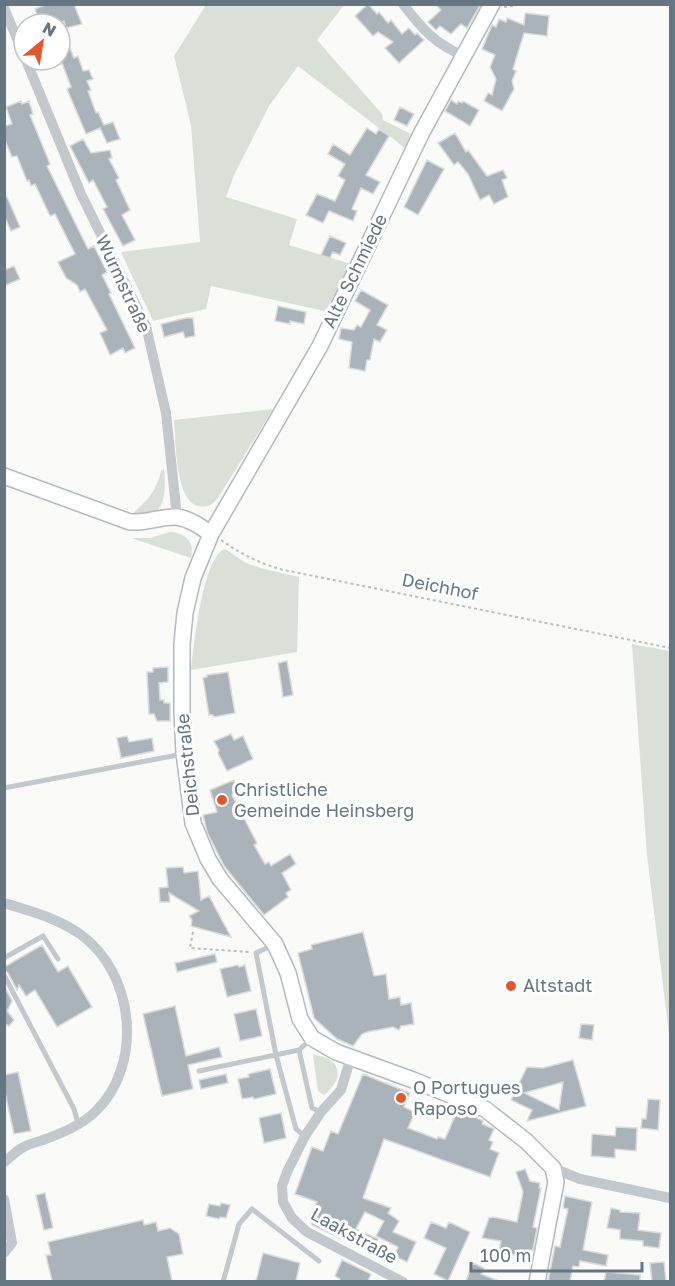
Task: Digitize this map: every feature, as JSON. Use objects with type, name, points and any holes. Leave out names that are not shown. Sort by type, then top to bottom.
[{"type":"street","points":[[403,4],[429,37],[446,49],[464,56]]},
{"type":"street","name":"Alte Schmiede","points":[[211,534],[320,346],[421,134],[492,5]]},
{"type":"street","points":[[4,8],[12,27]]},
{"type":"street","name":"Wurmstraße","points":[[31,72],[81,194],[146,326],[166,413],[177,517]]},
{"type":"street","points":[[4,476],[130,522],[145,523],[177,517],[193,522],[211,534]]},
{"type":"street","name":"Deichstraße","points":[[211,534],[193,578],[185,613],[182,644],[184,753],[193,823],[208,859],[220,879],[275,944],[288,973],[300,1019],[312,1038]]},
{"type":"street","points":[[4,903],[45,916],[82,935],[105,959],[114,974],[120,991],[127,1028],[124,1064],[118,1082],[108,1097],[79,1125],[22,1147],[4,1162]]},
{"type":"street","points":[[312,1038],[336,1052],[485,1109],[526,1141],[553,1168],[580,1179],[670,1198]]},
{"type":"street","name":"Laakstraße","points":[[351,1057],[341,1090],[321,1112],[305,1136],[282,1186],[283,1202],[292,1218],[307,1232],[403,1281]]},
{"type":"street","points":[[537,1281],[556,1182],[553,1168]]},
{"type":"street","points":[[4,1199],[12,1243],[4,1253]]},
{"type":"lane","points":[[4,788],[184,753]]},
{"type":"lane","points":[[4,958],[43,936],[58,959]]},
{"type":"lane","points":[[275,944],[256,953],[276,1055],[296,1129],[305,1136]]},
{"type":"lane","points":[[4,975],[74,1109],[79,1125]]},
{"type":"lane","points":[[199,1071],[299,1050],[312,1038]]},
{"type":"lane","points":[[299,1050],[312,1108],[321,1112]]},
{"type":"lane","points":[[223,1281],[239,1224],[252,1209],[319,1261]]},
{"type":"path","points":[[492,5],[507,7],[524,4]]},
{"type":"path","name":"Deichhof","points":[[211,534],[243,555],[267,566],[670,648]]},
{"type":"path","points":[[193,932],[190,948],[256,953]]},
{"type":"shaded area","points":[[206,5],[344,5],[317,40],[382,114],[383,120],[411,134],[405,148],[298,66],[269,106],[234,175],[226,197],[297,219],[289,245],[351,264],[329,312],[211,286],[206,309],[153,321],[121,252],[200,242],[191,125],[174,56]]},
{"type":"shaded area","points":[[273,409],[218,498],[204,507],[190,501],[185,493],[178,468],[174,420]]},
{"type":"shaded area","points":[[164,469],[164,495],[158,509],[144,515],[133,513],[151,494]]},
{"type":"shaded area","points":[[170,532],[181,534],[188,539],[192,547],[191,558],[131,538],[150,538]]},
{"type":"shaded area","points":[[225,549],[246,563],[299,577],[297,652],[191,670],[205,585],[210,568],[217,556]]},
{"type":"shaded area","points":[[632,644],[670,651],[670,1042],[647,855]]},
{"type":"shaded area","points":[[313,1055],[330,1060],[335,1064],[337,1070],[335,1082],[324,1095],[318,1091]]},
{"type":"building","points":[[47,4],[74,4],[82,24],[72,26],[72,12],[36,12],[35,9]]},
{"type":"building","points":[[368,4],[388,23],[391,20],[402,34],[409,28],[424,40],[399,63],[385,48],[393,42],[378,32],[373,36],[355,16]]},
{"type":"building","points":[[435,4],[481,4],[467,28],[461,24],[451,34],[440,26],[436,30],[428,22],[441,10]]},
{"type":"building","points":[[525,13],[549,16],[547,36],[524,33],[513,69],[516,71],[512,81],[514,89],[502,111],[484,101],[488,93],[492,95],[496,79],[490,67],[495,55],[482,49],[492,25],[496,27],[499,19],[506,22],[507,18],[524,25]]},
{"type":"building","points":[[72,53],[74,58],[78,56],[83,71],[89,70],[93,79],[87,81],[96,113],[98,112],[104,125],[113,122],[120,139],[107,143],[100,128],[86,134],[67,89],[71,87],[65,72],[72,72]]},
{"type":"building","points":[[451,100],[457,104],[458,101],[462,103],[463,101],[479,110],[470,126],[445,111]]},
{"type":"building","points":[[21,101],[22,104],[29,101],[33,114],[30,115],[50,164],[47,166],[88,249],[94,246],[107,272],[102,275],[111,293],[109,294],[135,348],[125,353],[123,348],[110,355],[100,333],[107,330],[85,289],[80,292],[77,285],[66,278],[58,262],[75,254],[55,214],[50,216],[35,184],[31,186],[29,180],[27,181],[17,156],[12,157],[4,138],[4,126],[12,124],[6,107]]},
{"type":"building","points":[[400,107],[414,114],[407,126],[394,120]]},
{"type":"building","points":[[367,128],[376,134],[379,129],[389,136],[366,175],[380,182],[373,194],[361,188],[352,209],[357,211],[353,221],[329,211],[323,223],[306,215],[317,194],[335,201],[345,180],[338,176],[345,164],[328,154],[333,144],[350,155]]},
{"type":"building","points":[[455,133],[466,152],[468,150],[487,176],[503,170],[507,178],[502,180],[508,197],[494,204],[489,195],[480,200],[468,174],[458,162],[454,165],[438,143]]},
{"type":"building","points":[[83,139],[91,153],[110,150],[112,158],[109,159],[119,178],[116,180],[130,210],[122,215],[135,240],[123,246],[103,209],[107,207],[93,180],[89,183],[70,146]]},
{"type":"building","points":[[427,160],[444,169],[418,215],[404,207]]},
{"type":"building","points":[[4,190],[20,227],[11,231],[4,215]]},
{"type":"building","points":[[330,236],[346,243],[340,255],[333,252],[330,258],[321,255]]},
{"type":"building","points":[[14,266],[20,279],[4,286],[4,270]]},
{"type":"building","points":[[361,290],[388,305],[377,325],[387,330],[380,342],[374,339],[370,360],[367,360],[365,371],[349,368],[352,342],[339,339],[341,328],[354,330],[357,325],[361,327],[370,310],[355,301]]},
{"type":"building","points":[[278,306],[306,312],[304,324],[275,321]]},
{"type":"building","points":[[193,318],[195,336],[185,338],[183,332],[164,337],[161,324]]},
{"type":"building","points":[[287,661],[293,695],[283,697],[278,663]]},
{"type":"building","points":[[168,667],[168,682],[159,683],[160,700],[170,703],[170,721],[157,721],[154,714],[149,714],[147,672],[153,672],[153,668]]},
{"type":"building","points":[[228,672],[235,713],[214,717],[209,715],[203,678],[207,675]]},
{"type":"building","points":[[231,734],[234,740],[243,736],[253,759],[227,771],[214,741]]},
{"type":"building","points":[[127,736],[129,742],[152,738],[154,751],[121,758],[117,738]]},
{"type":"building","points":[[234,780],[239,792],[232,795],[257,843],[254,845],[265,864],[269,862],[271,866],[290,854],[296,864],[282,873],[291,890],[286,893],[288,897],[264,915],[224,866],[207,832],[203,815],[217,812],[210,790]]},
{"type":"building","points":[[183,867],[184,873],[198,871],[201,900],[209,896],[231,937],[191,926],[192,920],[189,916],[199,911],[169,893],[170,902],[160,902],[159,888],[168,887],[166,868]]},
{"type":"building","points":[[363,932],[374,976],[386,974],[389,999],[400,997],[401,1005],[411,1003],[414,1024],[401,1026],[399,1030],[393,1027],[367,1032],[362,1034],[353,1046],[337,1039],[314,1018],[298,953],[312,949],[311,945]]},
{"type":"building","points":[[42,945],[58,972],[68,966],[92,1007],[57,1027],[35,990],[26,996],[19,985],[17,990],[4,970],[4,967]]},
{"type":"building","points":[[215,954],[217,962],[177,972],[175,963]]},
{"type":"building","points":[[238,965],[239,967],[245,965],[251,991],[227,997],[220,969]]},
{"type":"building","points":[[4,986],[12,1001],[7,1011],[14,1020],[9,1026],[4,1024]]},
{"type":"building","points":[[175,1006],[186,1056],[219,1047],[222,1057],[188,1065],[193,1089],[162,1096],[143,1014]]},
{"type":"building","points":[[256,1009],[262,1036],[240,1041],[234,1014]]},
{"type":"building","points":[[581,1024],[594,1025],[592,1040],[579,1038]]},
{"type":"building","points":[[573,1060],[586,1106],[527,1121],[532,1110],[511,1100],[527,1067],[543,1068]],"holes":[[[563,1082],[559,1110],[524,1093]]]},
{"type":"building","points":[[270,1069],[276,1094],[242,1099],[238,1079]]},
{"type":"building","points":[[18,1072],[31,1131],[14,1134],[4,1088],[4,1075]]},
{"type":"building","points":[[226,1074],[228,1083],[201,1089],[199,1080]]},
{"type":"building","points":[[363,1074],[410,1093],[404,1107],[415,1112],[408,1128],[437,1139],[438,1137],[445,1139],[458,1109],[474,1115],[483,1121],[482,1124],[494,1129],[489,1140],[493,1142],[490,1149],[499,1153],[490,1177],[384,1139],[363,1198],[391,1208],[388,1213],[399,1221],[393,1232],[416,1242],[407,1262],[394,1256],[398,1247],[376,1236],[384,1221],[365,1212],[356,1229],[378,1239],[372,1251],[362,1246],[364,1243],[343,1233],[340,1238],[312,1225],[309,1217],[317,1202],[295,1194],[312,1147],[323,1151],[331,1131],[338,1134]]},
{"type":"building","points":[[648,1099],[660,1100],[658,1130],[641,1128],[642,1119],[646,1119]]},
{"type":"building","points":[[281,1113],[286,1138],[264,1143],[259,1118]]},
{"type":"building","points":[[616,1127],[637,1128],[636,1151],[615,1149],[615,1158],[591,1156],[592,1134],[615,1136]]},
{"type":"building","points":[[525,1169],[530,1181],[540,1183],[539,1188],[541,1188],[533,1227],[537,1228],[533,1250],[520,1250],[519,1256],[499,1252],[501,1241],[482,1238],[489,1218],[517,1222],[523,1192],[516,1172]]},
{"type":"building","points":[[45,1193],[53,1228],[44,1230],[36,1195]]},
{"type":"building","points":[[565,1196],[592,1202],[583,1250],[608,1255],[606,1266],[580,1261],[579,1267],[573,1266],[570,1281],[548,1281],[555,1246],[560,1247],[568,1209],[563,1208]]},
{"type":"building","points":[[221,1203],[230,1205],[226,1218],[206,1216],[209,1204],[220,1206]]},
{"type":"building","points":[[611,1208],[620,1210],[620,1212],[640,1213],[638,1230],[661,1233],[659,1248],[643,1246],[643,1241],[620,1239],[620,1230],[607,1228]]},
{"type":"building","points":[[143,1220],[144,1225],[156,1222],[158,1231],[170,1228],[179,1234],[183,1254],[167,1257],[172,1281],[52,1281],[46,1255],[51,1255],[48,1242]]},
{"type":"building","points":[[431,1222],[446,1228],[449,1222],[470,1232],[448,1281],[434,1274],[446,1248],[424,1238]]},
{"type":"building","points":[[263,1253],[300,1263],[296,1281],[256,1281]]},
{"type":"building","points":[[342,1260],[371,1274],[368,1281],[340,1281],[335,1276]]},
{"type":"building","points":[[664,1262],[666,1281],[652,1281],[650,1263]]},
{"type":"building","points":[[473,1263],[484,1268],[481,1274],[499,1281],[466,1281]]},
{"type":"building","points":[[606,1272],[640,1275],[640,1281],[604,1281]]},
{"type":"place","name":"Christliche Gemeinde Heinsberg","points":[[222,800]]},
{"type":"place","name":"Altstadt","points":[[511,986]]},
{"type":"place","name":"O Portugues Raposo","points":[[401,1098]]}]
